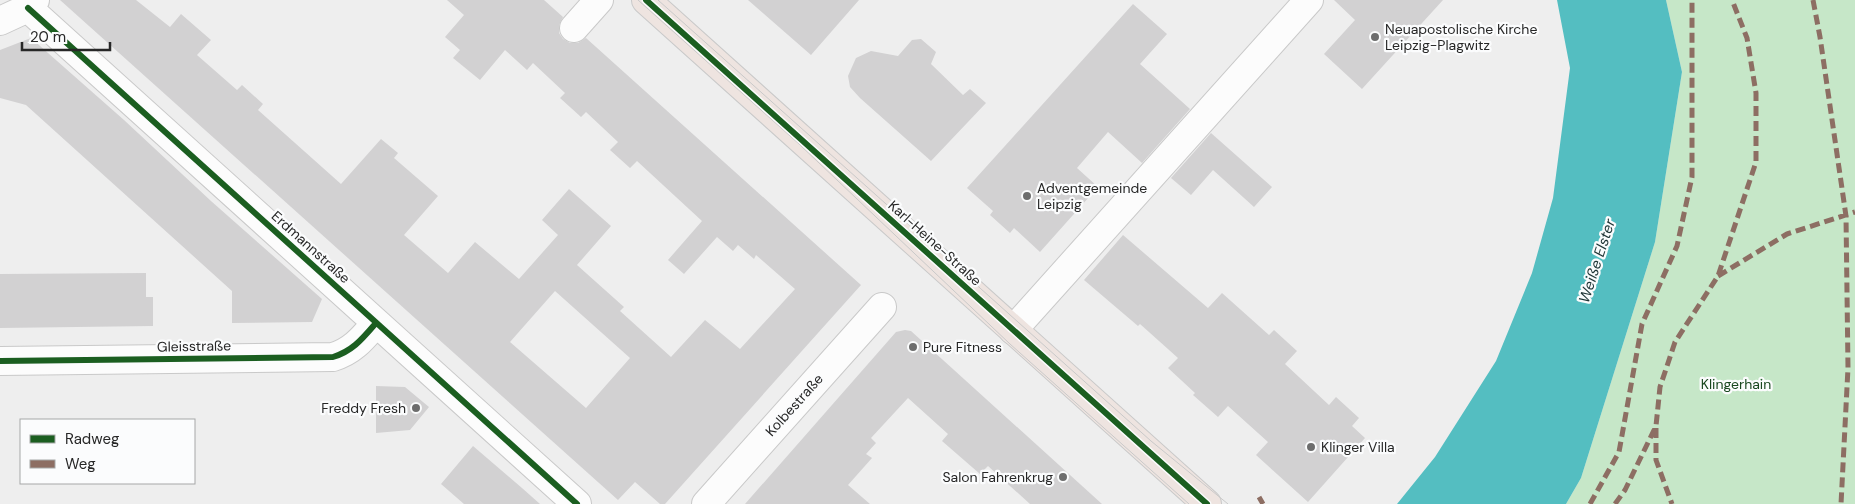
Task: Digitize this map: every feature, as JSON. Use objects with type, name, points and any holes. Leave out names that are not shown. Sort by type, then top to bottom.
[{"type":"main road","name":"Karl-Heine-Straße","points":[[646,0],[1207,504]]},
{"type":"street","points":[[574,28],[600,0]]},
{"type":"street","points":[[1013,330],[1309,0]]},
{"type":"street","points":[[0,21],[32,4]]},
{"type":"street","name":"Erdmannstraße","points":[[32,4],[376,323],[577,504]]},
{"type":"street","name":"Kolbestraße","points":[[706,504],[882,307]]},
{"type":"street","name":"Gleisstraße","points":[[0,361],[333,357],[346,353],[360,342],[376,323]]},
{"type":"green space","name":"Klingerhain","points":[[1666,0],[1855,0],[1855,504],[1566,504],[1581,478],[1655,242],[1682,72]]},
{"type":"water","name":"Weiße Elster","points":[[1557,0],[1666,0],[1682,72],[1655,242],[1581,478],[1566,504],[1397,504],[1435,457],[1496,361],[1532,273],[1553,198],[1570,68]]},
{"type":"building","points":[[60,0],[136,0],[170,27],[181,14],[211,40],[197,55],[237,90],[242,85],[263,104],[258,110],[341,184],[381,139],[398,153],[394,158],[438,196],[404,235],[448,273],[475,242],[519,279],[558,235],[542,220],[569,189],[611,226],[577,265],[624,307],[620,311],[671,357],[705,320],[740,349],[795,289],[756,255],[754,259],[738,245],[733,251],[717,237],[684,274],[668,260],[702,221],[637,161],[630,168],[610,150],[618,142],[586,112],[581,117],[560,98],[565,93],[533,63],[527,70],[505,50],[480,80],[453,58],[460,50],[445,37],[464,15],[447,0],[544,0],[563,17],[559,25],[559,33],[563,39],[570,43],[578,43],[586,38],[861,285],[665,504],[660,504],[635,482],[618,500]],"holes":[[[555,291],[630,358],[586,408],[510,342]]]},
{"type":"building","points":[[748,0],[859,0],[811,55]]},
{"type":"building","name":"Neuapostolische Kirche Leipzig-Plagwitz","points":[[1334,0],[1443,0],[1362,89],[1324,54],[1355,20]]},
{"type":"building","points":[[1133,4],[1167,34],[1140,64],[1190,109],[1142,163],[1108,132],[1077,168],[1098,187],[1040,252],[1014,228],[1010,233],[990,215],[993,211],[967,188]]},
{"type":"building","points":[[31,38],[322,299],[312,322],[232,323],[232,291],[26,105],[0,98],[0,50]]},
{"type":"building","points":[[921,39],[936,52],[931,64],[963,95],[970,89],[986,103],[931,161],[860,98],[850,87],[848,76],[856,58],[871,51],[898,56],[912,40]]},
{"type":"building","points":[[1211,133],[1272,187],[1254,207],[1213,170],[1191,195],[1171,178]]},
{"type":"building","points":[[1123,235],[1208,308],[1222,293],[1269,335],[1274,330],[1297,351],[1285,364],[1329,405],[1336,397],[1359,418],[1352,426],[1365,438],[1308,502],[1256,455],[1268,442],[1228,406],[1218,417],[1193,395],[1195,393],[1168,368],[1178,358],[1140,324],[1138,326],[1084,280]]},
{"type":"building","points":[[146,273],[146,297],[153,297],[153,326],[0,328],[0,274]]},
{"type":"building","points":[[911,331],[1102,504],[1030,504],[988,466],[980,474],[942,441],[948,434],[908,398],[871,438],[876,443],[866,454],[872,458],[848,485],[870,504],[745,504],[896,332]]},
{"type":"building","points":[[376,386],[405,387],[429,407],[410,430],[376,433]]},
{"type":"building","points":[[473,446],[540,504],[464,504],[441,484]]},
{"type":"tram line","points":[[638,0],[799,144],[1010,344],[1189,504]]},
{"type":"tram line","points":[[658,0],[1151,441],[1228,504]]},
{"type":"marked path","points":[[1590,504],[1619,452],[1642,324],[1677,246],[1692,177],[1692,0]]},
{"type":"marked path","points":[[1615,504],[1625,490],[1656,426],[1660,387],[1675,342],[1718,276],[1756,162],[1756,93],[1747,38],[1732,0]]},
{"type":"marked path","points":[[1813,0],[1846,216],[1848,368],[1841,504]]},
{"type":"marked path","points":[[1718,276],[1787,234],[1855,212]]},
{"type":"marked path","points":[[1656,428],[1656,460],[1672,504]]},
{"type":"marked path","points":[[1259,497],[1263,504]]},
{"type":"cycle path","points":[[646,0],[1207,504]]},
{"type":"cycle path","points":[[28,8],[577,504]]},
{"type":"cycle path","points":[[0,361],[333,357],[352,348],[376,323]]},
{"type":"place","name":"Neuapostolische Kirche Leipzig-Plagwitz","points":[[1375,37]]},
{"type":"place","name":"Adventgemeinde Leipzig","points":[[1027,196]]},
{"type":"place","name":"Pure Fitness","points":[[913,347]]},
{"type":"place","name":"Freddy Fresh","points":[[416,408]]},
{"type":"place","name":"Klinger Villa","points":[[1311,447]]},
{"type":"place","name":"Salon Fahrenkrug","points":[[1063,477]]}]
